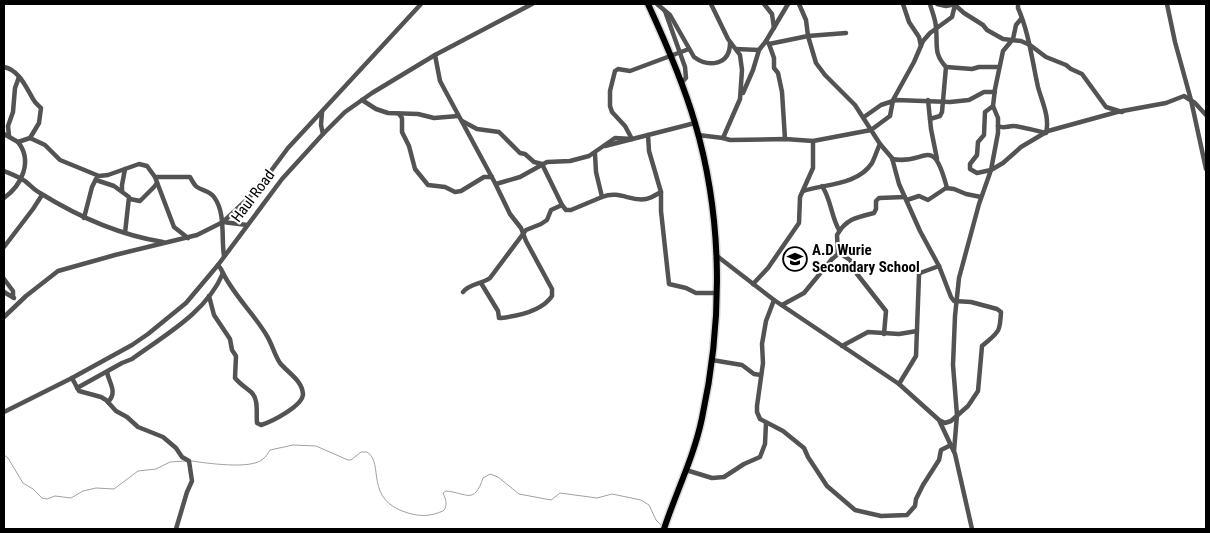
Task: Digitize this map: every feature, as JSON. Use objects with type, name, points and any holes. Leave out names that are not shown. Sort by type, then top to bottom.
[{"type":"main road","points":[[648,4],[682,82],[695,123],[712,202],[717,256],[716,324],[702,419],[686,470],[664,529]]},
{"type":"street","points":[[4,317],[43,282],[58,272],[86,262],[188,238],[222,222],[256,191],[288,148],[422,4]]},
{"type":"street","name":"Haul Road","points":[[4,412],[103,362],[148,334],[186,303],[218,265],[282,179],[322,134],[345,112],[435,55],[532,4]]},
{"type":"street","points":[[657,4],[663,6],[694,57],[699,61],[711,63],[724,60],[729,53],[730,43]]},
{"type":"street","points":[[711,4],[730,43],[740,55],[742,70],[740,99]]},
{"type":"street","points":[[764,4],[772,14],[774,28]]},
{"type":"street","points":[[723,138],[753,70],[759,50],[768,42],[788,4]]},
{"type":"street","points":[[717,256],[774,300],[899,384],[943,422],[948,422],[968,406],[978,391],[982,346],[995,337],[1000,328],[1001,312],[997,309],[971,302],[956,302],[951,297],[939,266],[899,184],[892,159],[855,105],[825,75],[816,63],[808,36],[806,20],[799,4]]},
{"type":"street","points":[[903,4],[909,22],[919,37],[920,46]]},
{"type":"street","points":[[930,4],[936,28],[937,53],[940,61],[946,67],[972,69],[999,66]]},
{"type":"street","points":[[937,4],[946,6],[956,4]]},
{"type":"street","points":[[698,135],[730,140],[785,139],[813,141],[871,130],[890,116],[894,100],[914,62],[920,46],[930,33],[952,16],[956,4]]},
{"type":"street","points":[[956,4],[964,13],[1003,39],[1030,45],[1046,57],[1082,74],[1106,107],[1122,112]]},
{"type":"street","points":[[1018,4],[1030,45],[1038,86],[1048,122],[1046,133]]},
{"type":"street","points":[[1167,4],[1206,169]]},
{"type":"street","points":[[663,6],[686,74],[682,82]]},
{"type":"street","points":[[954,451],[957,415],[953,365],[956,302],[960,270],[981,197],[991,170],[998,126],[998,118],[993,106],[999,66],[1003,51],[1012,41],[1016,25],[1021,19]]},
{"type":"street","points":[[768,42],[846,33]]},
{"type":"street","points":[[768,42],[782,92],[785,139]]},
{"type":"street","points":[[632,139],[625,126],[612,112],[610,106],[610,91],[615,71],[618,69],[630,71],[689,49]]},
{"type":"street","points":[[736,49],[759,50]]},
{"type":"street","points":[[435,55],[440,81],[496,184],[510,214],[521,228],[553,294],[550,299],[536,308],[519,315],[499,318],[498,311],[482,283]]},
{"type":"street","points":[[930,119],[940,116],[946,67]]},
{"type":"street","points":[[4,68],[9,68],[20,77],[41,111],[39,122],[30,138],[18,142]]},
{"type":"street","points":[[4,198],[20,179],[26,166],[23,148],[18,142],[6,135],[13,112],[15,88],[20,77]]},
{"type":"street","points":[[864,118],[881,105],[894,100],[943,102],[966,100],[984,92],[995,92]]},
{"type":"street","points":[[993,106],[985,112],[984,135],[978,142],[977,155],[970,164],[973,171],[977,173],[991,170],[1003,163],[1021,147],[1046,133],[1122,112],[1166,103],[1180,96],[1191,100],[1206,115]]},
{"type":"street","points":[[362,100],[376,109],[388,113],[418,114],[434,118],[460,118],[477,129],[499,132],[520,153],[525,154],[534,162],[542,164],[566,210],[571,210],[616,193],[640,200],[647,199],[661,192]]},
{"type":"street","points":[[928,100],[937,160],[942,169],[947,188]]},
{"type":"street","points":[[322,110],[322,134]]},
{"type":"street","points":[[399,114],[402,118],[402,132],[411,151],[415,169],[428,185],[445,187],[455,192],[461,191],[484,177],[492,178]]},
{"type":"street","points":[[496,184],[520,177],[550,161],[581,159],[595,154],[615,138],[632,139],[695,123]]},
{"type":"street","points":[[998,126],[1003,128],[1016,126],[1046,133]]},
{"type":"street","points":[[648,135],[651,158],[661,192],[661,211],[669,284],[686,288],[696,293],[716,293]]},
{"type":"street","points":[[30,138],[45,145],[60,160],[122,191],[130,199],[140,201],[156,183]]},
{"type":"street","points":[[753,284],[768,268],[797,228],[801,216],[800,197],[813,168],[813,141]]},
{"type":"street","points":[[803,191],[852,179],[872,162],[880,144]]},
{"type":"street","points":[[595,154],[596,172],[602,197]]},
{"type":"street","points":[[892,159],[904,160],[928,155],[937,160]]},
{"type":"street","points":[[97,178],[139,164],[147,166],[155,177],[174,227],[188,238]]},
{"type":"street","points":[[122,191],[125,168]]},
{"type":"street","points":[[4,171],[84,218],[147,240],[166,242]]},
{"type":"street","points":[[155,177],[190,177],[198,187],[213,195],[222,222],[224,256]]},
{"type":"street","points":[[84,218],[97,178]]},
{"type":"street","points":[[822,186],[828,196],[832,214],[839,230]]},
{"type":"street","points":[[782,305],[804,293],[838,254],[836,239],[839,230],[854,218],[874,213],[876,201],[879,198],[906,199],[919,196],[928,200],[939,191],[947,188],[981,197]]},
{"type":"street","points":[[4,247],[42,195]]},
{"type":"street","points":[[125,233],[127,208],[130,199]]},
{"type":"street","points":[[463,292],[468,287],[482,283],[493,275],[528,228],[547,220],[551,210],[562,205]]},
{"type":"street","points":[[222,222],[247,225]]},
{"type":"street","points":[[838,252],[850,260],[857,274],[886,311],[884,334]]},
{"type":"street","points":[[209,296],[214,315],[230,339],[232,350],[236,356],[235,378],[243,387],[250,390],[255,398],[257,423],[261,425],[279,418],[301,400],[303,394],[298,382],[279,362],[276,351],[267,336],[241,302],[218,265]]},
{"type":"street","points":[[899,384],[916,356],[919,275],[939,266]]},
{"type":"street","points":[[77,388],[132,359],[180,324],[200,307],[220,281],[223,273]]},
{"type":"street","points":[[4,279],[12,291],[13,297]]},
{"type":"street","points":[[4,292],[13,297],[18,303]]},
{"type":"street","points":[[774,300],[766,321],[762,344],[763,363],[757,412],[760,419],[783,431],[804,448],[822,478],[841,499],[855,510],[881,516],[907,515],[915,506],[916,499],[940,457],[941,450],[951,445]]},
{"type":"street","points":[[842,346],[868,332],[899,334],[917,331]]},
{"type":"street","points":[[712,360],[742,365],[754,374],[761,375]]},
{"type":"street","points":[[107,372],[113,393],[112,398],[108,402]]},
{"type":"street","points":[[72,378],[77,388],[83,392],[101,397],[138,427],[163,437],[176,448],[182,457],[189,461],[192,481],[184,500],[176,529]]},
{"type":"street","points":[[940,420],[954,451],[972,529]]},
{"type":"street","points":[[686,470],[712,478],[724,477],[744,464],[760,457],[765,444],[766,423]]},
{"type":"waterway","points":[[191,461],[228,465],[249,464],[263,459],[270,450],[293,445],[316,446],[348,460],[351,460],[361,452],[367,452],[375,464],[377,482],[385,500],[394,507],[408,513],[426,515],[443,511],[446,507],[443,493],[446,491],[473,495],[483,478],[490,474],[498,477],[519,494],[551,500],[560,493],[597,498],[612,494],[641,500],[649,505],[656,520],[662,526]]},
{"type":"waterway","points":[[4,455],[8,458],[23,483],[42,498],[47,499],[55,496],[71,498],[83,491],[96,488],[114,489],[138,471],[156,469],[170,462],[185,461]]},
{"type":"place","name":"A.D Wurie Secondary School","points":[[795,259]]}]
